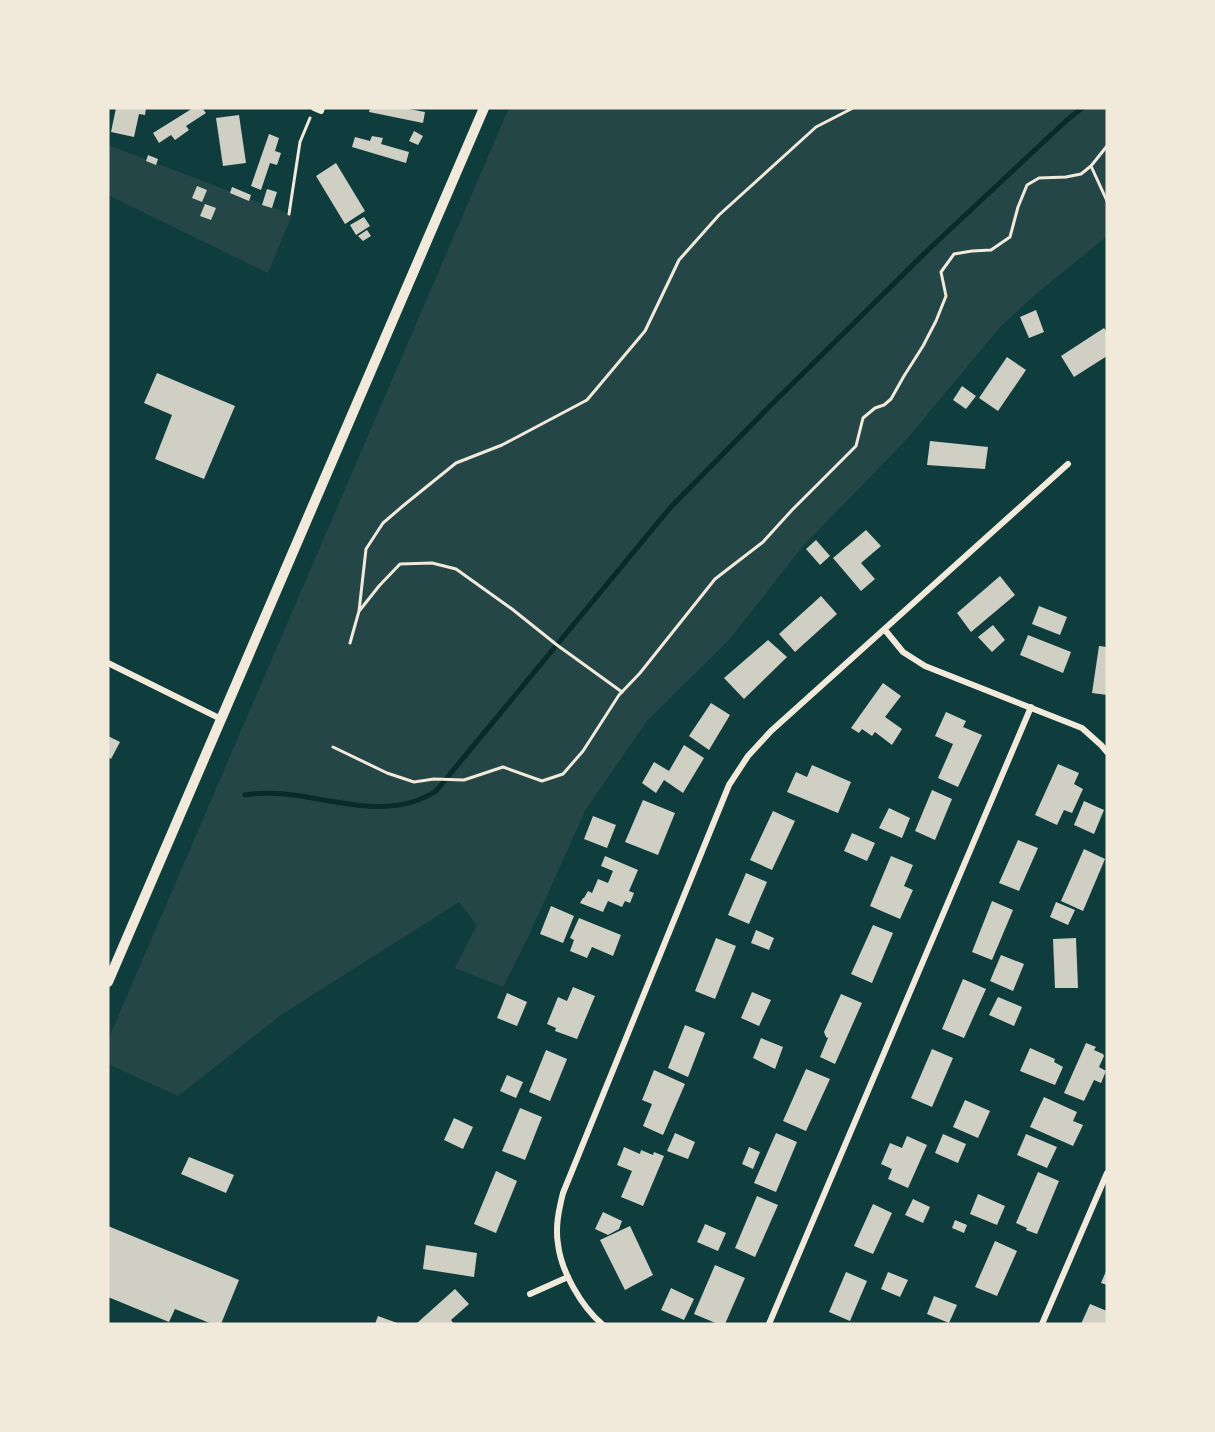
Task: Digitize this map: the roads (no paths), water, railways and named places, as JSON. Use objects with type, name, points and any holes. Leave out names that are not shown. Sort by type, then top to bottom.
[{"type":"street","points":[[314,108],[321,111],[322,108]]},
{"type":"street","points":[[108,982],[484,108]]},
{"type":"street","points":[[602,1324],[580,1299],[568,1277],[558,1243],[558,1216],[562,1193],[729,785],[748,756],[771,731],[1068,464]]},
{"type":"street","points":[[885,630],[903,652],[925,666],[1082,728],[1107,752]]},
{"type":"street","points":[[108,663],[221,719]]},
{"type":"street","points":[[769,1324],[1031,707]]},
{"type":"street","points":[[1042,1324],[1107,1173]]},
{"type":"street","points":[[530,1294],[568,1277]]},
{"type":"waterway","points":[[245,795],[269,793],[367,806],[390,806],[413,802],[436,791],[670,508],[929,249],[1082,108]]}]
